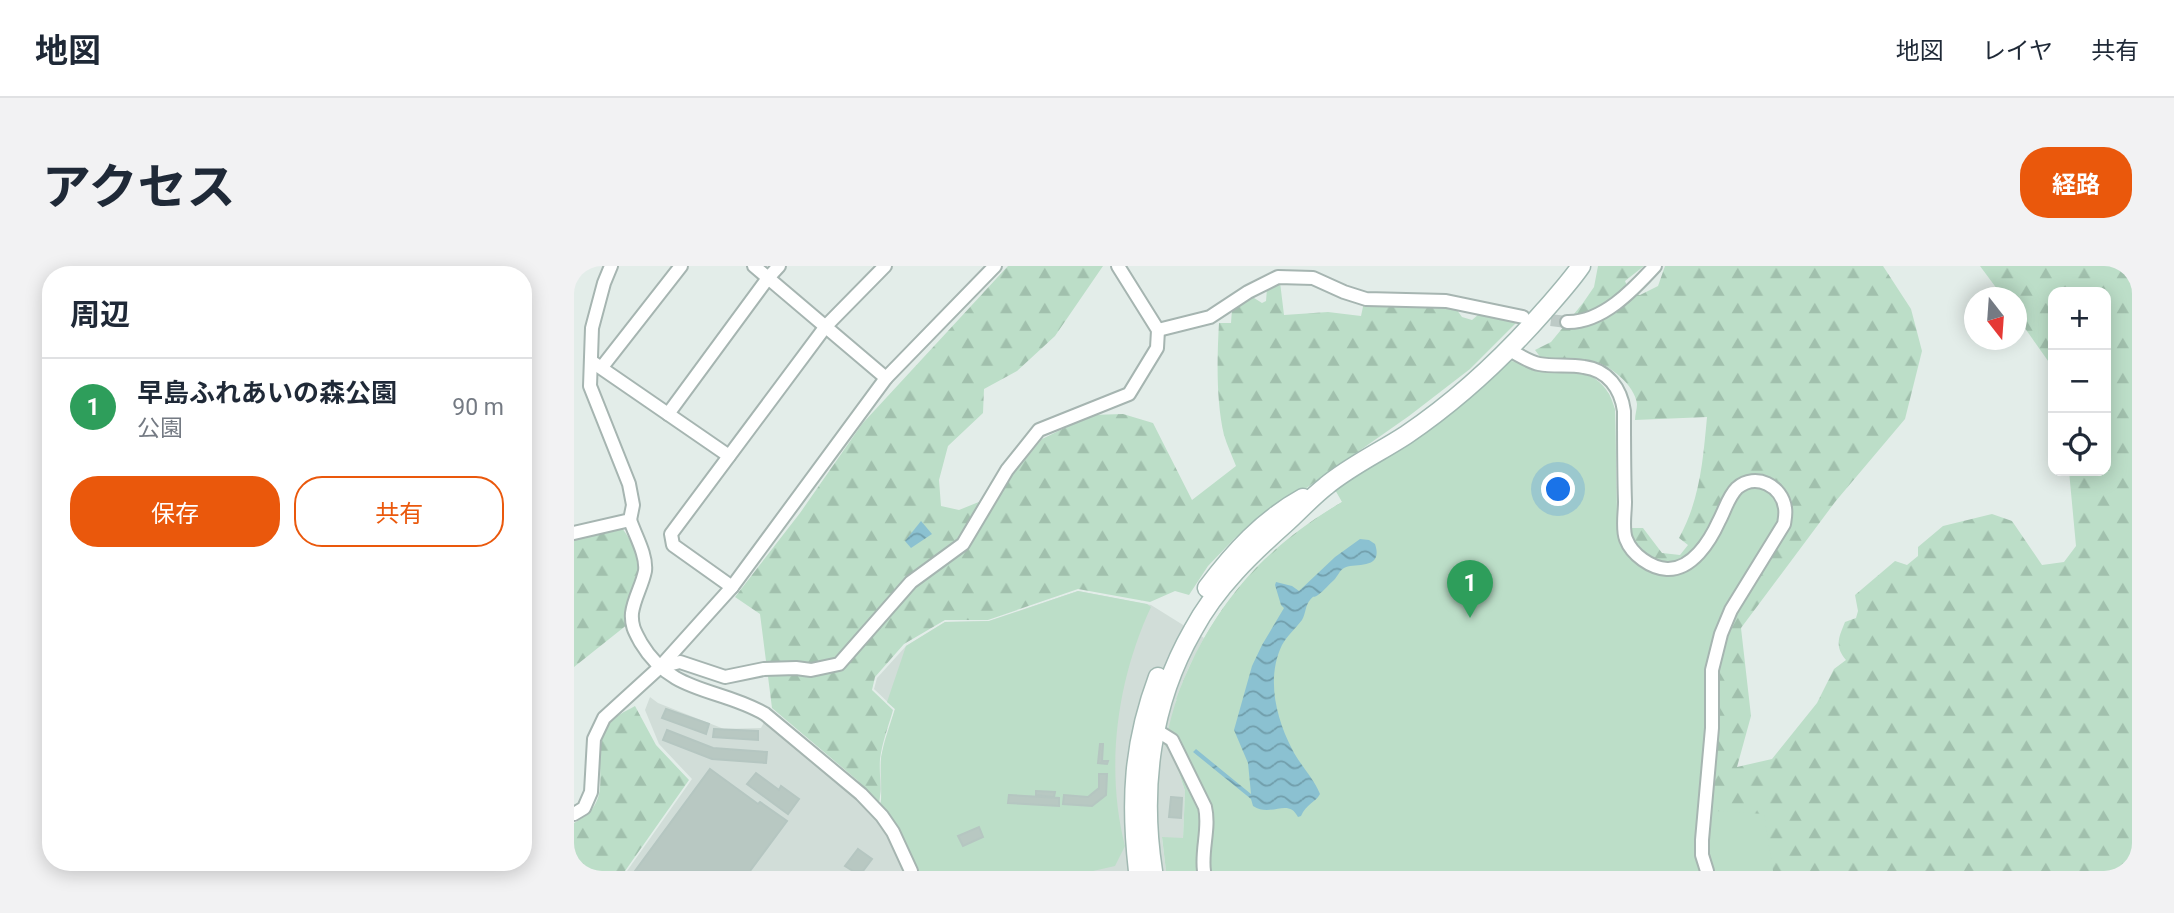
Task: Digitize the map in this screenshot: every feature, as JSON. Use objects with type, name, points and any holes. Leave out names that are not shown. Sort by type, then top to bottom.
[{"type":"street","points":[[611,266],[592,328],[596,364],[590,386],[629,484],[633,505],[630,520],[645,562],[645,572],[633,605],[633,629],[649,656],[677,680],[752,706],[765,714],[861,794],[893,832],[911,871]]},
{"type":"street","points":[[596,364],[681,266]]},
{"type":"street","points":[[754,266],[886,378]]},
{"type":"street","points":[[668,414],[779,266]]},
{"type":"street","points":[[732,587],[673,545],[671,534],[826,326],[885,266]]},
{"type":"street","points":[[574,814],[584,808],[591,792],[594,739],[604,718],[660,667],[732,587],[886,378],[995,266]]},
{"type":"street","points":[[660,667],[680,662],[725,677],[764,669],[811,670],[839,664],[911,582],[963,544],[1007,470],[1039,430],[1129,394],[1157,348],[1158,330],[1118,266]]},
{"type":"street","points":[[1143,869],[1133,817],[1133,782],[1150,699],[1172,644],[1195,605],[1229,558],[1281,510],[1327,485],[1407,434],[1472,385],[1509,350],[1581,266]]},
{"type":"street","points":[[1567,322],[1595,318],[1655,266]]},
{"type":"street","points":[[1158,330],[1210,317],[1248,292],[1278,277],[1312,278],[1366,299],[1446,301],[1523,317]]},
{"type":"street","points":[[1509,350],[1538,364],[1586,367],[1601,373],[1615,384],[1625,411],[1626,539],[1641,558],[1651,565],[1675,569],[1687,564],[1710,539],[1730,498],[1742,485],[1762,482],[1773,487],[1784,499],[1784,524],[1731,610],[1721,634],[1712,670],[1712,728],[1702,840],[1702,855],[1707,871]]},
{"type":"street","points":[[596,364],[729,456]]},
{"type":"street","points":[[1143,869],[1148,766],[1162,702],[1174,668],[1193,629],[1229,578],[1327,485]]},
{"type":"street","points":[[574,533],[630,520]]},
{"type":"street","points":[[1156,730],[1172,740],[1205,807],[1208,816],[1204,871]]},
{"type":"shaded area","points":[[1078,591],[1151,605],[1204,638],[1176,699],[1172,751],[1185,791],[1183,838],[1162,838],[1166,871],[627,871],[692,779],[659,744],[645,710],[650,697],[658,703],[724,729],[761,728],[771,709],[879,804],[882,801],[881,757],[895,709],[874,689],[877,678],[906,646],[945,622],[989,621]]},
{"type":"green space","points":[[1008,266],[1103,266],[1055,336],[1017,371],[984,389],[983,413],[948,446],[939,480],[941,506],[959,510],[996,495],[1042,439],[1091,415],[1123,414],[1153,423],[1192,500],[1236,466],[1224,435],[1218,394],[1219,323],[1231,323],[1232,309],[1251,296],[1262,303],[1266,301],[1267,288],[1280,282],[1284,315],[1328,312],[1361,316],[1364,302],[1454,306],[1462,317],[1472,320],[1479,314],[1519,320],[1470,369],[1409,416],[1235,538],[1208,566],[1189,595],[1175,591],[1150,602],[1078,589],[988,620],[945,620],[904,644],[875,677],[872,690],[893,710],[880,759],[879,803],[857,780],[772,708],[760,614],[735,597],[800,513],[862,424]]},
{"type":"green space","points":[[1598,266],[1644,266],[1625,281],[1630,293],[1640,295],[1658,286],[1665,266],[1883,266],[1911,309],[1922,351],[1905,419],[1835,502],[1741,628],[1751,716],[1737,767],[1772,759],[1817,703],[1834,669],[1846,660],[1840,650],[1839,641],[1845,622],[1856,618],[1858,611],[1855,595],[1895,561],[1907,565],[1918,556],[1918,547],[1943,526],[1992,514],[2012,521],[2042,565],[2064,562],[2076,546],[2069,476],[2111,476],[2111,287],[2048,287],[2048,361],[2027,331],[2027,287],[1996,287],[1980,266],[2132,266],[2132,871],[1319,871],[1176,699],[1190,666],[1222,610],[1262,562],[1285,541],[1342,502],[1510,361],[1581,373],[1599,382],[1609,394],[1615,410],[1617,528],[1643,528],[1662,553],[1680,555],[1688,545],[1679,538],[1696,494],[1707,417],[1635,420],[1635,397],[1626,383],[1612,370],[1591,361],[1541,358],[1535,350],[1551,342],[1594,287]]},
{"type":"green space","points":[[1510,361],[1591,376],[1606,390],[1615,410],[1617,529],[1620,541],[1630,557],[1642,566],[1681,571],[1742,491],[1754,487],[1762,488],[1779,499],[1780,520],[1728,609],[1707,729],[1700,810],[1764,814],[1773,871],[1166,871],[1162,837],[1183,838],[1185,791],[1172,751],[1165,746],[1174,707],[1188,670],[1205,636],[1226,604],[1278,548],[1342,502],[1334,488]]},
{"type":"green space","points":[[622,528],[638,563],[637,586],[628,624],[574,667],[574,538]]},
{"type":"green space","points":[[1078,591],[1151,607],[1130,664],[1118,725],[1116,786],[1125,846],[1115,866],[1093,871],[917,871],[880,805],[881,759],[895,709],[887,702],[906,646],[945,622],[989,621]]},
{"type":"green space","points":[[635,706],[656,745],[689,780],[625,871],[574,871],[574,823],[588,813],[596,803],[600,791],[602,739],[610,722]]},
{"type":"water","points":[[921,521],[932,534],[911,548],[905,541]]},
{"type":"water","points":[[1360,539],[1375,544],[1375,558],[1367,564],[1344,568],[1322,592],[1312,598],[1302,620],[1282,645],[1277,658],[1274,684],[1281,724],[1295,755],[1320,794],[1298,817],[1289,809],[1260,809],[1253,806],[1251,799],[1193,752],[1196,749],[1251,794],[1248,763],[1234,730],[1252,666],[1284,608],[1276,582],[1292,586],[1299,591],[1335,557]]},
{"type":"building","points":[[666,709],[709,724],[706,734],[662,718]]},
{"type":"building","points":[[714,729],[758,731],[758,740],[713,737]]},
{"type":"building","points":[[667,730],[713,748],[767,752],[766,763],[712,759],[663,740]]},
{"type":"building","points":[[1100,744],[1103,744],[1102,761],[1108,761],[1107,764],[1098,763]]},
{"type":"building","points":[[710,769],[758,804],[760,802],[787,821],[750,871],[635,871]]},
{"type":"building","points":[[756,773],[779,790],[781,786],[799,799],[788,814],[747,784]]},
{"type":"building","points":[[1099,774],[1107,774],[1106,795],[1092,806],[1063,804],[1064,795],[1088,797],[1099,788]]},
{"type":"building","points":[[1036,791],[1055,792],[1054,797],[1036,795]]},
{"type":"building","points":[[1009,795],[1059,798],[1059,806],[1008,803]]},
{"type":"building","points":[[1171,797],[1182,798],[1181,818],[1169,817]]},
{"type":"building","points":[[979,827],[983,837],[963,846],[958,836]]},
{"type":"building","points":[[858,849],[872,859],[863,871],[853,871],[845,866]]},
{"type":"tunnel","points":[[1533,318],[1567,322]]},
{"type":"place","name":"早島ふれあいの森公園","points":[[1470,618]]}]
